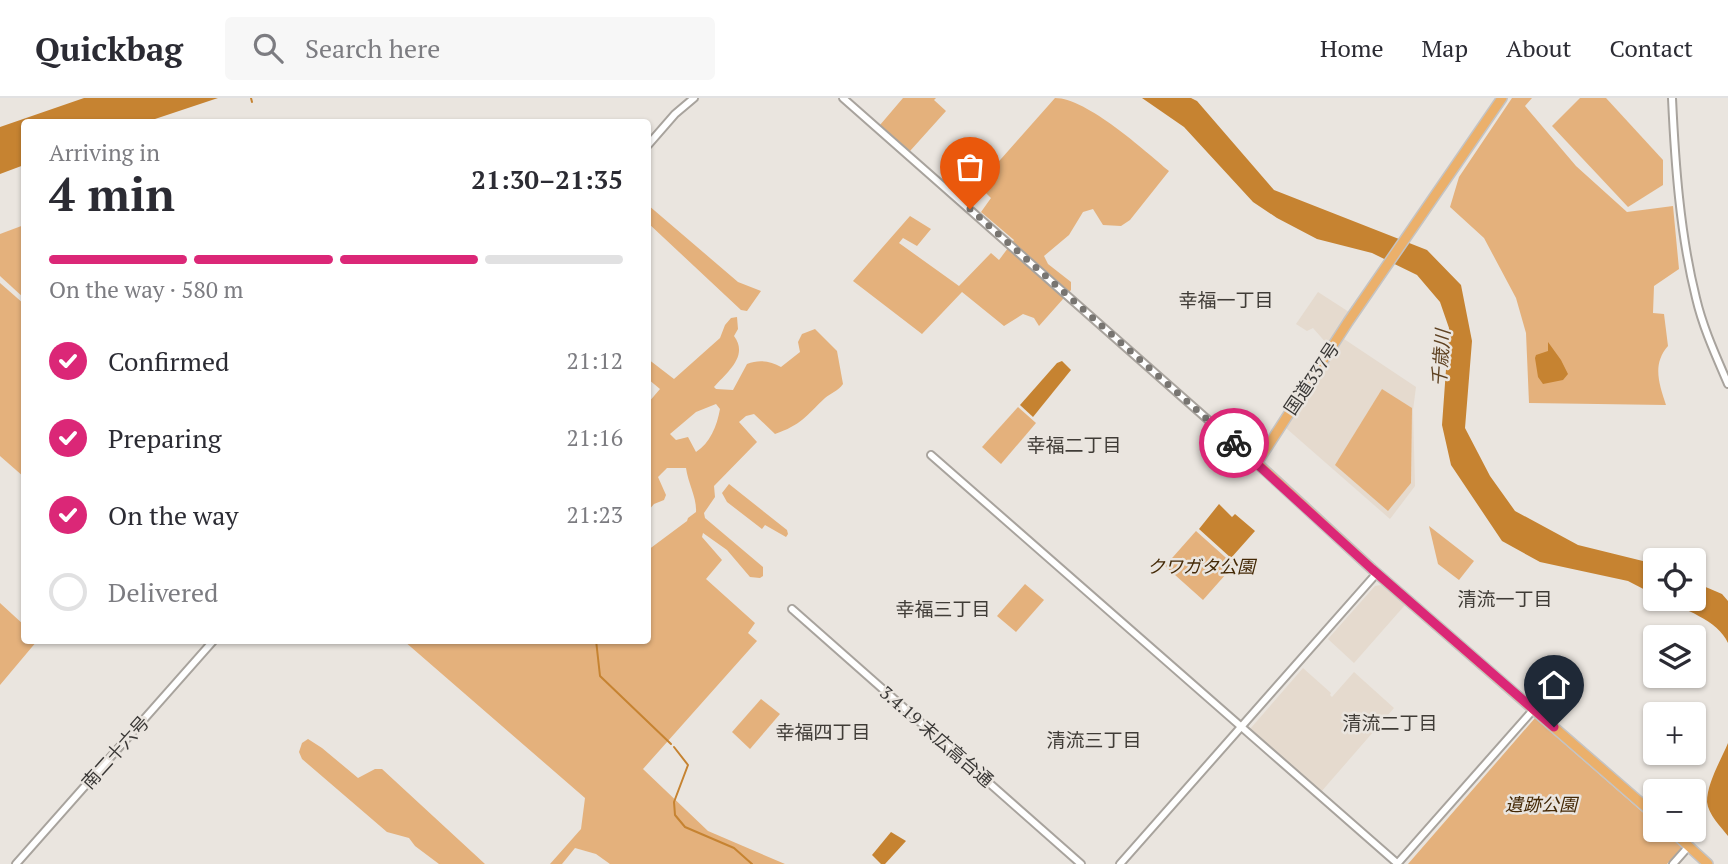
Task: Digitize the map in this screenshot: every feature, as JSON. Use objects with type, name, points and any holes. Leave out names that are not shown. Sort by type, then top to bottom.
[{"type":"highway","name":"国道337号","points":[[1257,463],[1341,333],[1502,98]]},
{"type":"highway","points":[[1257,463],[1377,573],[1643,805]]},
{"type":"highway","points":[[1684,842],[1708,864]]},
{"type":"street","points":[[651,142],[675,114],[694,98]]},
{"type":"street","points":[[843,98],[1257,463]]},
{"type":"street","points":[[1672,98],[1677,170],[1691,276],[1703,324],[1728,384]]},
{"type":"street","points":[[931,455],[1398,864],[1534,709]]},
{"type":"street","points":[[1120,864],[1377,573]]},
{"type":"street","name":"3.4.19 末広高台通","points":[[792,609],[1081,864]]},
{"type":"street","name":"南二十六号","points":[[16,864],[210,644]]},
{"type":"street","points":[[1673,864],[1689,846]]},
{"type":"shaded area","points":[[84,98],[218,98],[155,119],[23,119]]},
{"type":"shaded area","points":[[1142,98],[1191,98],[1197,101],[1274,190],[1427,250],[1461,285],[1472,341],[1465,428],[1490,476],[1515,511],[1578,545],[1643,561],[1643,589],[1628,581],[1540,562],[1502,541],[1451,465],[1442,425],[1449,328],[1440,302],[1417,275],[1372,253],[1317,239],[1253,202],[1184,127]]},
{"type":"shaded area","points":[[21,120],[21,166],[0,174],[0,127]]},
{"type":"shaded area","points":[[1318,292],[1349,312],[1328,345],[1313,328],[1307,331],[1296,324]]},
{"type":"shaded area","points":[[1344,339],[1416,387],[1413,410],[1415,486],[1390,519],[1286,428]]},
{"type":"shaded area","points":[[1548,342],[1568,374],[1563,380],[1543,384],[1538,377],[1535,358],[1536,355],[1548,351]]},
{"type":"shaded area","points":[[1062,361],[1071,370],[1033,417],[1020,405],[1057,363]]},
{"type":"shaded area","points":[[1219,504],[1232,517],[1235,514],[1255,531],[1231,558],[1199,529]]},
{"type":"shaded area","points":[[1381,585],[1405,605],[1354,663],[1328,639],[1375,586]]},
{"type":"shaded area","points":[[1706,587],[1722,594],[1728,601],[1728,643],[1708,622],[1689,611],[1706,611]]},
{"type":"shaded area","points":[[1303,668],[1331,693],[1332,697],[1354,672],[1394,708],[1321,792],[1250,729]]},
{"type":"shaded area","points":[[1728,743],[1728,836],[1712,816],[1707,802],[1712,779]]},
{"type":"shaded area","points":[[891,832],[906,841],[885,864],[881,864],[872,855]]},
{"type":"green space","points":[[903,98],[936,98],[934,100],[946,111],[910,151],[880,125]]},
{"type":"green space","points":[[1055,98],[1068,100],[1099,116],[1169,171],[1130,220],[1121,226],[1103,225],[1093,209],[1083,212],[1069,235],[1044,256],[1048,264],[1071,282],[1071,290],[1039,326],[1034,318],[1023,314],[1004,326],[962,292],[922,334],[853,281],[910,216],[931,229],[917,246],[903,238],[899,243],[959,286],[991,253],[999,260],[1014,240],[981,212],[991,198],[978,185]]},
{"type":"green space","points":[[1512,98],[1532,98],[1525,106],[1576,166],[1627,212],[1673,206],[1679,269],[1654,286],[1653,313],[1664,314],[1668,346],[1660,360],[1658,374],[1666,405],[1529,403],[1526,333],[1516,298],[1484,238],[1450,207],[1459,177]]},
{"type":"green space","points":[[1580,98],[1606,98],[1663,160],[1663,185],[1628,207],[1552,126]]},
{"type":"green space","points":[[651,208],[738,282],[761,291],[747,311],[741,310],[651,226]]},
{"type":"green space","points":[[21,226],[21,295],[0,276],[0,234]]},
{"type":"green space","points":[[0,283],[21,301],[21,474],[0,456]]},
{"type":"green space","points":[[737,317],[738,329],[734,336],[739,350],[730,370],[714,387],[716,389],[733,390],[747,364],[751,362],[765,361],[781,367],[800,352],[798,342],[802,334],[815,329],[837,351],[843,384],[808,415],[784,431],[775,434],[754,414],[739,422],[757,442],[714,486],[715,497],[704,513],[705,518],[763,567],[763,576],[750,577],[727,550],[703,533],[702,537],[722,560],[706,579],[755,623],[748,633],[757,641],[643,769],[708,831],[785,864],[610,864],[596,854],[575,848],[562,864],[550,864],[581,829],[585,798],[407,644],[651,644],[651,548],[696,512],[686,468],[667,468],[658,477],[666,495],[664,500],[651,508],[651,400],[660,389],[651,382],[651,361],[674,379],[720,338],[731,318]],"holes":[[[716,404],[720,409],[712,434],[696,452],[688,437],[676,440],[670,434],[696,412]]]},
{"type":"green space","points":[[1382,389],[1412,408],[1411,483],[1388,511],[1335,465]]},
{"type":"green space","points":[[1018,407],[1036,423],[1001,464],[982,447]]},
{"type":"green space","points":[[729,484],[787,530],[786,537],[765,525],[762,529],[727,502],[722,493]]},
{"type":"green space","points":[[1429,526],[1474,561],[1459,580],[1438,564]]},
{"type":"green space","name":"クワガタ公園","points":[[1196,531],[1234,565],[1203,600],[1165,566]]},
{"type":"green space","points":[[1025,584],[1044,600],[1016,632],[997,616]]},
{"type":"green space","points":[[0,603],[21,622],[21,644],[34,644],[0,685]]},
{"type":"green space","points":[[761,699],[780,714],[750,749],[732,732]]},
{"type":"green space","name":"遺跡公園","points":[[1535,718],[1643,812],[1643,842],[1676,842],[1682,847],[1667,864],[1408,864]]},
{"type":"green space","points":[[308,739],[358,778],[375,769],[382,769],[485,864],[439,864],[415,846],[409,838],[387,832],[302,759],[299,752],[302,743]]},
{"type":"waterway","points":[[251,98],[252,102]]},
{"type":"waterway","points":[[596,644],[600,676],[671,744]]},
{"type":"waterway","points":[[674,747],[688,765],[674,802],[675,815],[685,827],[734,848],[752,864]]},
{"type":"way so far","points":[[970,209],[1234,443]]},
{"type":"district","name":"幸福一丁目","points":[[1226,299]]},
{"type":"district","name":"幸福二丁目","points":[[1074,444]]},
{"type":"district","name":"清流一丁目","points":[[1505,598]]},
{"type":"district","name":"幸福三丁目","points":[[943,608]]},
{"type":"district","name":"清流二丁目","points":[[1390,722]]},
{"type":"district","name":"幸福四丁目","points":[[823,731]]},
{"type":"district","name":"清流三丁目","points":[[1094,739]]},
{"type":"route","points":[[1234,443],[1372,569],[1554,727]]},
{"type":"water label","name":"千歳川","points":[[1440,358]]}]
